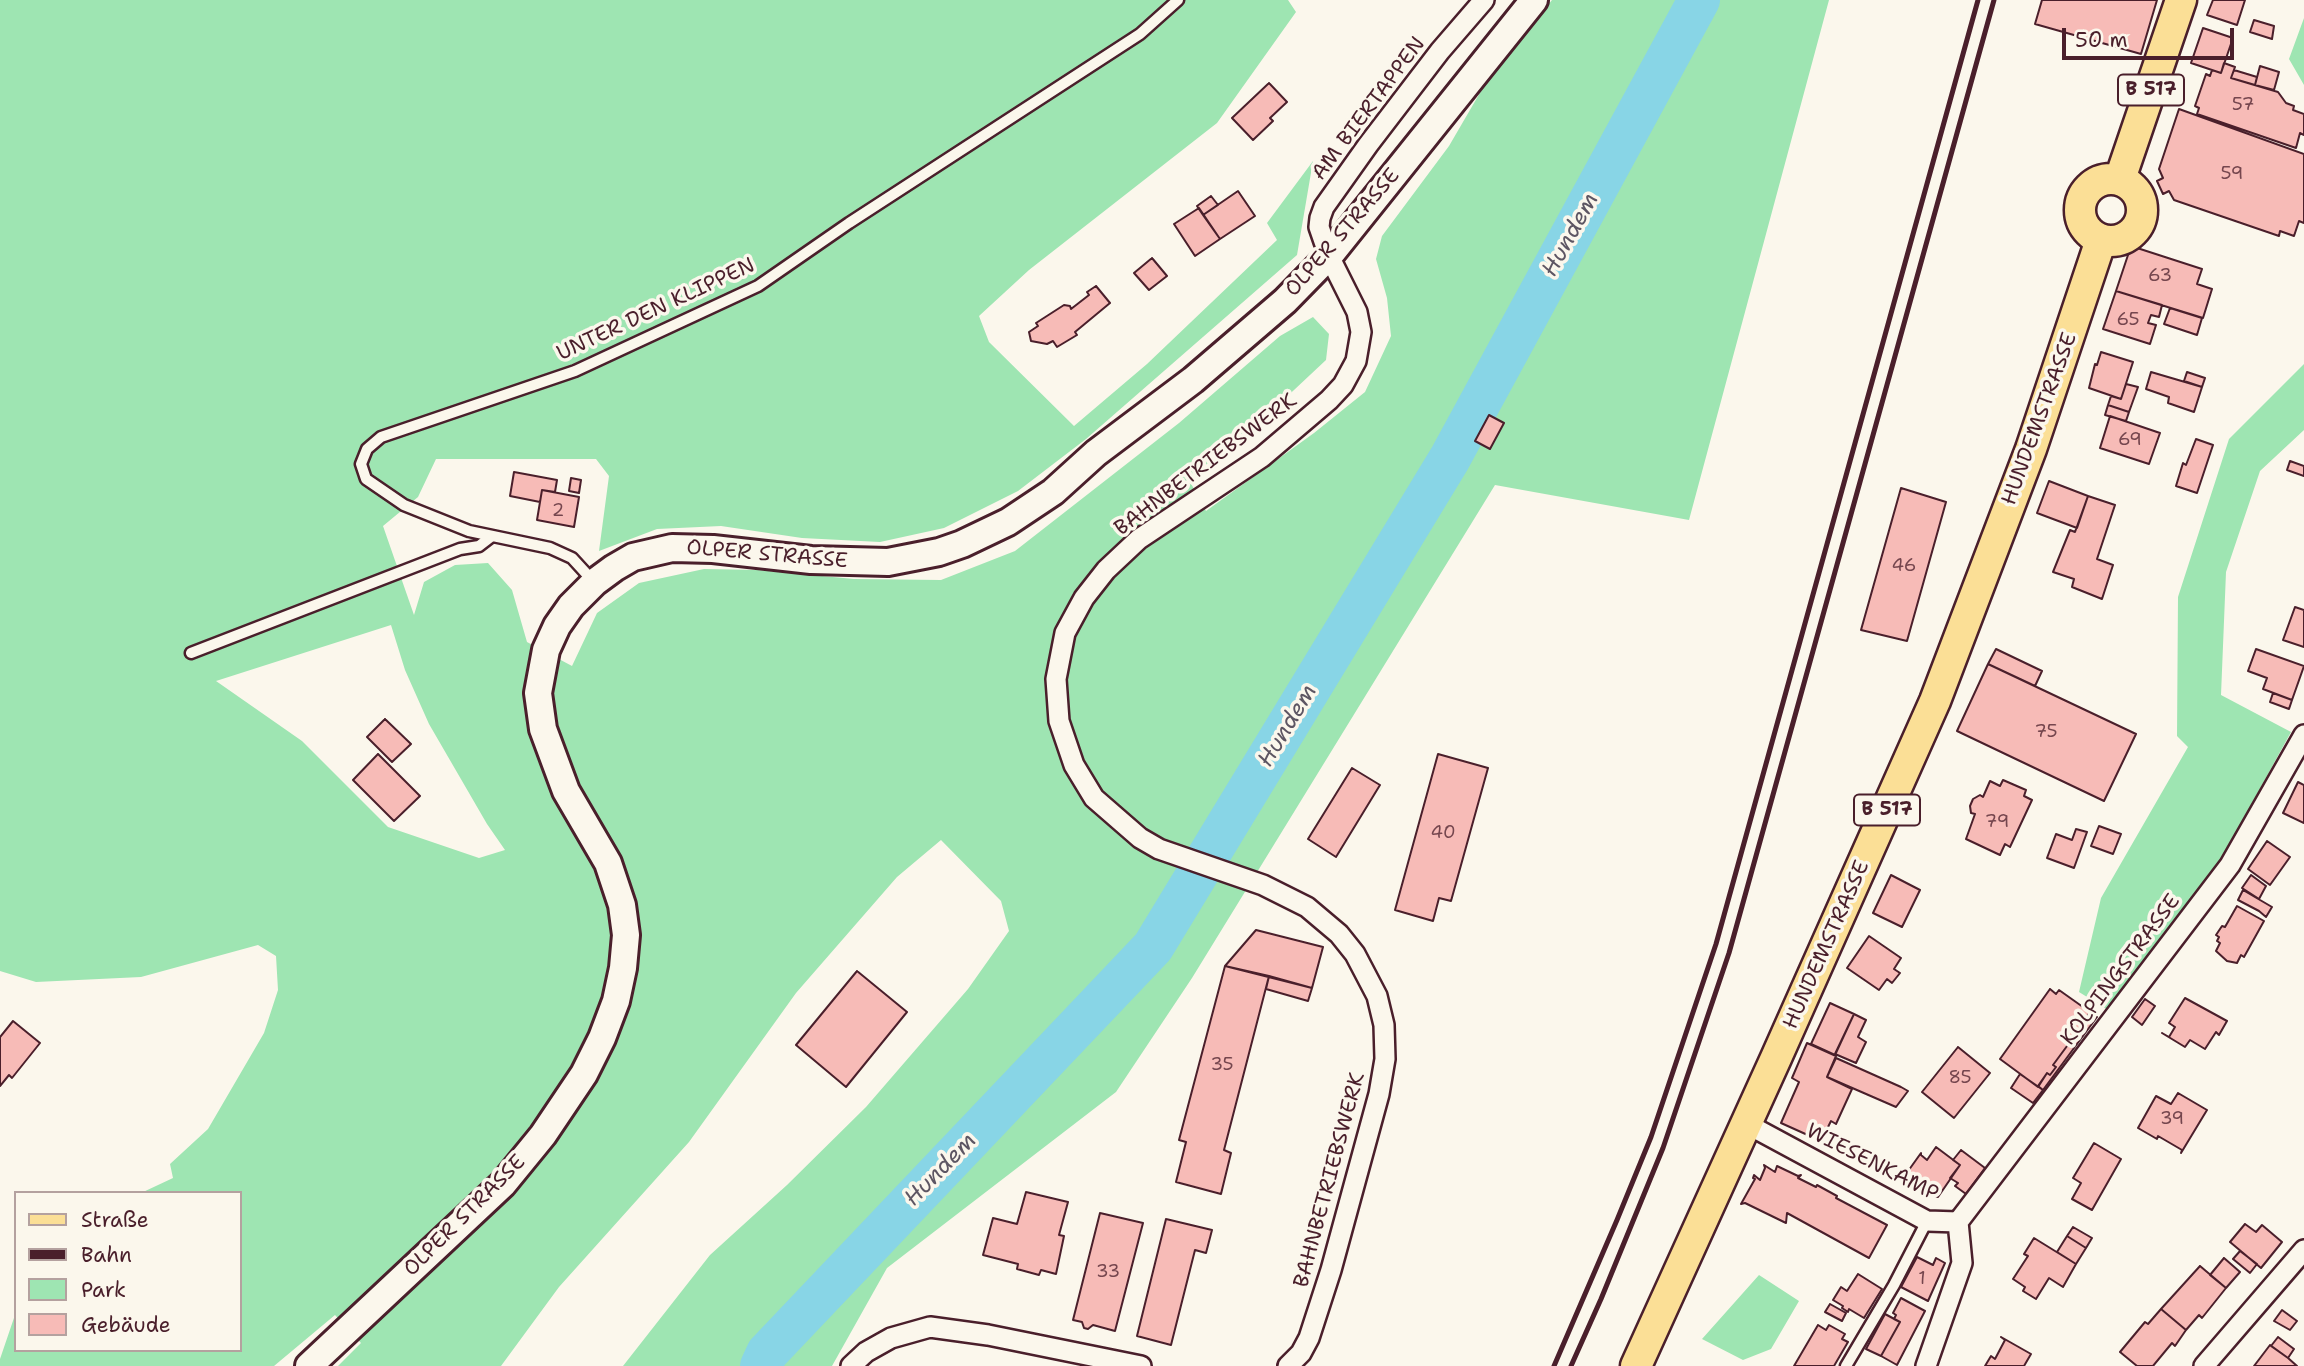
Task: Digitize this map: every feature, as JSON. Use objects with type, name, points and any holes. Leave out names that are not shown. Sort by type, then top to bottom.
[{"type":"main road","name":"OLPER STRASSE","points":[[309,1366],[503,1184],[543,1135],[584,1074],[603,1038],[617,1001],[626,936],[622,905],[608,863],[566,792],[543,729],[538,693],[546,650],[557,626],[571,606],[594,582],[633,557],[672,548],[713,549],[856,562],[915,558],[962,544],[1008,522],[1053,492],[1096,453],[1193,380],[1285,301],[1329,256],[1534,0]]},
{"type":"main road","name":"B 517","points":[[2120,179],[2181,0]]},
{"type":"main road","points":[[2101,179],[2120,179],[2129,184],[2141,200],[2141,220],[2129,235],[2111,241],[2101,240],[2085,228],[2079,210],[2081,200],[2085,191],[2101,179]]},
{"type":"main road","name":"HUNDEMSTRASSE","points":[[1636,1366],[1935,701],[2031,449],[2101,240]]},
{"type":"street","name":"AM BIERTAPPEN","points":[[1329,256],[1319,227],[1324,207],[1440,51],[1484,0]]},
{"type":"street","name":"BAHNBETRIEBSWERK","points":[[1288,1366],[1301,1353],[1309,1338],[1331,1270],[1379,1094],[1385,1059],[1384,1025],[1377,996],[1355,954],[1339,934],[1307,907],[1263,885],[1158,849],[1094,798],[1074,765],[1059,721],[1056,679],[1065,632],[1084,598],[1106,570],[1139,539],[1262,457],[1343,385],[1356,361],[1361,332],[1357,312],[1329,256]]},
{"type":"street","name":"KOLPINGSTRASSE","points":[[1958,1222],[2230,865],[2304,735]]},
{"type":"street","name":"WIESENKAMP","points":[[1747,1124],[1927,1221],[1958,1222],[1962,1263],[1926,1366]]},
{"type":"street","points":[[2204,1366],[2304,1250]]},
{"type":"street","points":[[851,1366],[866,1352],[891,1338],[930,1327],[988,1335],[1141,1366]]},
{"type":"lane","name":"UNTER DEN KLIPPEN","points":[[594,582],[572,558],[550,548],[469,531],[404,505],[366,479],[361,464],[367,449],[381,437],[575,371],[758,286],[860,215],[1140,34],[1178,0]]},
{"type":"lane","points":[[191,653],[460,549],[478,546],[492,536]]},
{"type":"lane","points":[[1846,1366],[1894,1285],[1927,1221]]},
{"type":"green space","points":[[0,0],[1288,0],[1296,12],[1217,123],[1029,270],[979,316],[989,342],[1074,426],[1147,364],[1277,240],[1267,223],[1313,161],[1297,255],[1086,439],[1018,491],[944,528],[880,542],[802,538],[721,526],[657,529],[599,551],[609,476],[596,459],[436,459],[418,497],[383,526],[414,615],[424,582],[455,565],[488,563],[512,590],[527,642],[572,666],[597,613],[639,583],[704,569],[758,570],[854,579],[941,580],[1015,551],[1179,423],[1280,336],[1313,317],[1329,334],[1326,360],[1246,435],[1188,478],[1206,511],[1314,433],[1365,392],[1391,336],[1387,298],[1376,259],[1382,236],[1449,146],[1488,79],[1552,0],[1829,0],[1689,520],[1495,485],[1192,978],[1116,1092],[887,1268],[832,1366],[623,1366],[710,1255],[787,1185],[866,1107],[968,989],[1009,931],[1001,901],[941,840],[897,877],[796,993],[689,1142],[559,1287],[501,1366],[338,1366],[361,1343],[335,1315],[274,1366],[0,1366],[14,1318],[14,1352],[242,1352],[242,1191],[145,1191],[173,1178],[170,1164],[208,1129],[264,1033],[278,990],[276,956],[258,945],[141,977],[36,982],[0,971]],"holes":[[[391,625],[405,670],[429,724],[505,850],[479,858],[388,827],[302,741],[216,681]]]},
{"type":"green space","points":[[2304,18],[2304,85],[2289,59]]},
{"type":"green space","points":[[2304,364],[2304,430],[2260,471],[2226,572],[2221,695],[2291,732],[2222,858],[2108,1010],[2079,992],[2101,898],[2188,747],[2177,736],[2178,597],[2229,439]]},
{"type":"green space","points":[[1759,1275],[1799,1301],[1771,1349],[1743,1360],[1702,1339]]},
{"type":"building","points":[[2042,0],[2157,0],[2141,54],[2035,24]]},
{"type":"building","points":[[2213,0],[2245,0],[2237,25],[2207,15]]},
{"type":"building","points":[[2254,20],[2274,26],[2272,39],[2250,32]]},
{"type":"building","points":[[2203,28],[2233,38],[2221,73],[2191,63]]},
{"type":"building","points":[[2224,63],[2235,67],[2231,78],[2278,92],[2286,103],[2294,106],[2293,110],[2304,114],[2304,135],[2300,133],[2296,148],[2197,114],[2199,108],[2195,106],[2206,74],[2210,76],[2212,70],[2221,73]]},
{"type":"building","points":[[2260,66],[2279,72],[2274,90],[2255,85]]},
{"type":"building","points":[[2234,70],[2257,77],[2255,85],[2231,78]]},
{"type":"building","points":[[1269,83],[1287,102],[1270,118],[1273,121],[1253,140],[1232,118]]},
{"type":"building","points":[[2179,109],[2304,154],[2304,223],[2299,221],[2294,236],[2280,231],[2279,236],[2174,200],[2169,191],[2163,194],[2157,181],[2163,178],[2159,169]]},
{"type":"building","points":[[1238,191],[1255,216],[1220,239],[1203,215]]},
{"type":"building","points":[[1211,196],[1218,205],[1203,215],[1197,206]]},
{"type":"building","points":[[1199,208],[1220,239],[1195,256],[1174,224]]},
{"type":"building","points":[[2131,246],[2202,269],[2197,284],[2212,289],[2203,318],[2116,291]]},
{"type":"building","points":[[1152,258],[1167,276],[1149,290],[1134,273]]},
{"type":"building","points":[[1096,286],[1110,303],[1075,332],[1077,335],[1057,347],[1053,341],[1047,344],[1031,341],[1029,332],[1038,326],[1036,323],[1064,305],[1070,306],[1071,309]]},
{"type":"building","points":[[2116,291],[2162,305],[2159,317],[2151,315],[2148,323],[2156,325],[2150,344],[2103,329]]},
{"type":"building","points":[[2170,308],[2202,318],[2197,335],[2164,324]]},
{"type":"building","points":[[2101,352],[2133,362],[2121,399],[2089,388]]},
{"type":"building","points":[[2151,372],[2202,387],[2194,412],[2168,403],[2169,397],[2146,389]]},
{"type":"building","points":[[2187,372],[2205,378],[2202,387],[2184,381]]},
{"type":"building","points":[[2126,384],[2138,387],[2129,412],[2108,405],[2111,396],[2121,399]]},
{"type":"building","points":[[2108,405],[2129,412],[2126,421],[2105,415]]},
{"type":"building","points":[[1489,415],[1504,423],[1490,449],[1475,441]]},
{"type":"building","points":[[2110,416],[2160,433],[2149,464],[2100,448]]},
{"type":"building","points":[[2196,439],[2213,445],[2197,493],[2176,486],[2183,463],[2186,465]]},
{"type":"building","points":[[2290,461],[2304,466],[2304,476],[2287,470]]},
{"type":"building","points":[[514,472],[557,480],[555,492],[542,490],[540,502],[510,496]]},
{"type":"building","points":[[571,478],[581,480],[579,493],[569,491]]},
{"type":"building","points":[[2049,481],[2088,496],[2077,528],[2037,513]]},
{"type":"building","points":[[1901,488],[1946,502],[1907,641],[1861,630]]},
{"type":"building","points":[[542,490],[579,497],[574,527],[537,520]]},
{"type":"building","points":[[2088,496],[2115,505],[2097,559],[2113,565],[2102,599],[2072,587],[2074,579],[2053,572],[2070,530],[2075,532]]},
{"type":"building","points":[[2295,607],[2304,610],[2304,647],[2283,640]]},
{"type":"building","points":[[1996,649],[2042,671],[2035,686],[1988,664]]},
{"type":"building","points":[[2256,649],[2304,666],[2292,700],[2263,689],[2267,678],[2248,671]]},
{"type":"building","points":[[1988,664],[2136,734],[2104,801],[1957,731]]},
{"type":"building","points":[[2273,693],[2292,700],[2289,709],[2270,702]]},
{"type":"building","points":[[385,719],[411,744],[392,762],[367,737]]},
{"type":"building","points":[[378,754],[420,796],[394,821],[353,780]]},
{"type":"building","points":[[1438,754],[1488,768],[1451,901],[1439,898],[1433,921],[1395,910]]},
{"type":"building","points":[[1352,768],[1380,785],[1336,857],[1308,839]]},
{"type":"building","points":[[2003,780],[2026,790],[2024,796],[2032,800],[2010,847],[2005,844],[2000,855],[1966,839],[1975,814],[1971,813],[1970,806],[1973,799],[1980,795],[1983,797],[1990,781],[2000,786]]},
{"type":"building","points":[[2298,782],[2304,785],[2304,823],[2283,813]]},
{"type":"building","points":[[2099,826],[2121,834],[2113,854],[2091,846]]},
{"type":"building","points":[[2076,829],[2087,832],[2074,868],[2047,858],[2056,834],[2072,840]]},
{"type":"building","points":[[2267,841],[2290,857],[2270,885],[2248,869]]},
{"type":"building","points":[[1891,875],[1920,890],[1902,927],[1873,913]]},
{"type":"building","points":[[2251,875],[2266,886],[2259,899],[2242,888]]},
{"type":"building","points":[[2243,890],[2272,907],[2266,917],[2238,900]]},
{"type":"building","points":[[2237,906],[2264,921],[2244,957],[2241,955],[2237,963],[2227,961],[2216,951],[2220,943],[2216,935],[2222,926],[2225,927]]},
{"type":"building","points":[[1256,930],[1323,947],[1312,988],[1225,966]]},
{"type":"building","points":[[1869,936],[1901,958],[1894,969],[1900,973],[1892,983],[1887,979],[1879,990],[1847,968]]},
{"type":"building","points":[[1225,966],[1269,976],[1224,1150],[1231,1153],[1221,1194],[1176,1182],[1186,1142],[1179,1140]]},
{"type":"building","points":[[857,971],[907,1012],[846,1087],[796,1045]]},
{"type":"building","points":[[1269,976],[1312,988],[1308,1001],[1266,989]]},
{"type":"building","points":[[2050,989],[2056,994],[2059,990],[2090,1012],[2076,1033],[2079,1035],[2072,1044],[2070,1042],[2053,1065],[2056,1067],[2050,1075],[2047,1073],[2038,1087],[2000,1059]]},
{"type":"building","points":[[2185,998],[2227,1021],[2219,1035],[2216,1032],[2205,1049],[2190,1040],[2185,1047],[2162,1033],[2169,1037],[2175,1027],[2169,1023]]},
{"type":"building","points":[[2145,999],[2155,1006],[2142,1025],[2132,1017]]},
{"type":"building","points":[[1830,1003],[1854,1014],[1835,1055],[1811,1044]]},
{"type":"building","points":[[2090,1012],[2097,1017],[2043,1090],[2038,1086],[2047,1073],[2050,1075],[2056,1067],[2053,1065],[2070,1042],[2072,1044],[2079,1035],[2076,1033]]},
{"type":"building","points":[[1854,1014],[1866,1020],[1858,1037],[1866,1042],[1856,1063],[1835,1054]]},
{"type":"building","points":[[13,1021],[40,1043],[12,1078],[9,1075],[0,1086],[0,1037]]},
{"type":"building","points":[[1807,1043],[1836,1056],[1827,1077],[1852,1089],[1836,1124],[1831,1121],[1821,1141],[1781,1123],[1799,1082],[1792,1078]]},
{"type":"building","points":[[1958,1047],[1990,1073],[1954,1118],[1922,1092]]},
{"type":"building","points":[[1836,1058],[1908,1091],[1896,1107],[1827,1077]]},
{"type":"building","points":[[2020,1074],[2043,1090],[2033,1103],[2011,1088]]},
{"type":"building","points":[[2178,1093],[2207,1110],[2181,1153],[2182,1150],[2158,1136],[2157,1139],[2138,1128],[2156,1096],[2171,1104]]},
{"type":"building","points":[[2094,1143],[2121,1159],[2092,1210],[2072,1199],[2081,1183],[2073,1178]]},
{"type":"building","points":[[1936,1147],[1960,1165],[1938,1197],[1908,1184],[1914,1178],[1906,1174],[1921,1153],[1927,1160]]},
{"type":"building","points":[[1961,1150],[1985,1168],[1966,1194],[1955,1186],[1958,1183],[1950,1178],[1960,1165],[1953,1160]]},
{"type":"building","points":[[1764,1165],[1775,1172],[1777,1166],[1801,1175],[1798,1178],[1816,1187],[1817,1185],[1887,1225],[1869,1258],[1787,1213],[1786,1223],[1745,1203],[1741,1204],[1755,1179],[1754,1175],[1760,1180]]},
{"type":"building","points":[[1026,1192],[1068,1202],[1059,1235],[1064,1236],[1056,1274],[1041,1270],[1039,1275],[1017,1269],[1018,1264],[983,1255],[993,1218],[1017,1224]]},
{"type":"building","points":[[1100,1213],[1143,1223],[1115,1331],[1093,1325],[1088,1329],[1084,1328],[1082,1322],[1073,1320]]},
{"type":"building","points":[[1166,1219],[1212,1230],[1206,1253],[1195,1250],[1171,1345],[1137,1336]]},
{"type":"building","points":[[2245,1224],[2256,1232],[2262,1225],[2282,1242],[2261,1268],[2230,1242]]},
{"type":"building","points":[[2073,1227],[2092,1238],[2086,1248],[2067,1236]]},
{"type":"building","points":[[2067,1236],[2086,1248],[2076,1264],[2057,1252]]},
{"type":"building","points":[[2034,1238],[2076,1264],[2063,1287],[2049,1278],[2036,1299],[2023,1291],[2025,1287],[2013,1279],[2028,1256],[2024,1254]]},
{"type":"building","points":[[2240,1251],[2257,1264],[2250,1273],[2233,1259]]},
{"type":"building","points":[[1917,1257],[1933,1265],[1936,1258],[1945,1263],[1928,1301],[1901,1287]]},
{"type":"building","points":[[2224,1258],[2240,1272],[2226,1288],[2210,1275]]},
{"type":"building","points":[[2200,1266],[2226,1288],[2202,1318],[2199,1315],[2186,1330],[2161,1309]]},
{"type":"building","points":[[1858,1274],[1882,1289],[1864,1318],[1849,1309],[1848,1312],[1833,1300],[1841,1287],[1847,1291]]},
{"type":"building","points":[[1901,1298],[1925,1311],[1897,1365],[1881,1356],[1900,1322],[1894,1319],[1896,1315],[1893,1313]]},
{"type":"building","points":[[1830,1304],[1846,1313],[1842,1321],[1825,1312]]},
{"type":"building","points":[[2161,1309],[2186,1330],[2175,1346],[2172,1343],[2153,1366],[2137,1366],[2120,1352],[2145,1322],[2148,1324]]},
{"type":"building","points":[[2282,1310],[2297,1321],[2290,1330],[2274,1321]]},
{"type":"building","points":[[1885,1314],[1900,1322],[1881,1356],[1866,1349]]},
{"type":"building","points":[[1818,1325],[1826,1330],[1829,1325],[1845,1334],[1842,1339],[1848,1342],[1834,1366],[1794,1366]]},
{"type":"building","points":[[2001,1337],[2031,1354],[2024,1366],[1985,1366],[1991,1356],[1995,1359],[2005,1340]]},
{"type":"building","points":[[2278,1337],[2294,1349],[2288,1358],[2271,1346]]},
{"type":"building","points":[[2270,1345],[2288,1358],[2297,1366],[2254,1366]]},
{"type":"waterway","name":"Hundem","points":[[761,1366],[767,1353],[1153,947],[1450,458],[1699,0]]},
{"type":"railway","points":[[1554,1366],[1651,1137],[1716,944],[1978,0]]},
{"type":"railway","points":[[1571,1366],[1663,1148],[1729,953],[1994,0]]}]
